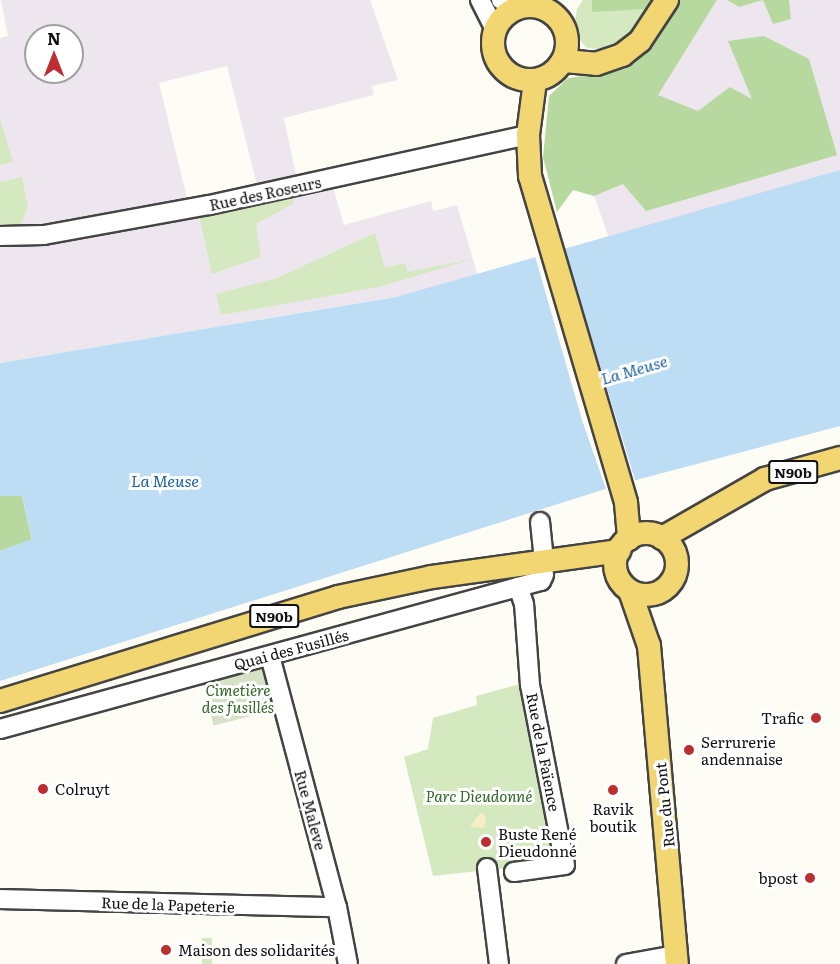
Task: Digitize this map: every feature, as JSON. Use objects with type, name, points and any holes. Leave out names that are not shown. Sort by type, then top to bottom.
[{"type":"main road","points":[[564,61],[596,64],[622,56],[640,41],[667,0]]},
{"type":"main road","points":[[510,4],[556,6],[568,43],[564,61],[552,74],[536,81],[520,80],[497,61],[492,47],[495,29],[510,4]]},
{"type":"main road","points":[[536,81],[528,135],[530,176],[544,232],[639,540],[623,582],[651,595],[661,591],[676,574],[677,562],[670,544],[639,540]]},
{"type":"main road","name":"N90b","points":[[0,701],[338,597],[432,577],[548,563],[639,540],[725,503],[747,489],[840,458]]},
{"type":"main road","name":"N90b","points":[[677,562],[688,542],[725,503]]},
{"type":"main road","name":"N90b","points":[[548,563],[623,582]]},
{"type":"main road","name":"Rue du Pont","points":[[623,582],[649,646],[677,959]]},
{"type":"main road","name":"Rue du Pont","points":[[649,646],[661,591]]},
{"type":"street","points":[[480,0],[495,29]]},
{"type":"street","name":"Rue des Roseurs","points":[[0,237],[44,235],[209,205],[528,135]]},
{"type":"street","points":[[540,522],[548,563]]},
{"type":"street","name":"Quai des Fusillés","points":[[0,729],[541,581],[548,563]]},
{"type":"street","name":"Rue de la Faïence","points":[[514,872],[565,865],[530,685],[524,604],[518,587]]},
{"type":"street","name":"Rue Maleve","points":[[270,656],[337,907],[348,964]]},
{"type":"street","points":[[489,872],[499,964]]},
{"type":"street","name":"Rue de la Papeterie","points":[[0,899],[337,907]]},
{"type":"street","points":[[626,964],[677,959]]},
{"type":"shaded area","points":[[1,0],[370,0],[398,80],[372,86],[374,95],[284,118],[296,176],[257,185],[227,66],[159,83],[187,198],[200,215],[333,187],[344,225],[431,201],[433,211],[457,205],[478,276],[396,297],[0,363],[0,38],[8,36]]},
{"type":"shaded area","points":[[717,0],[840,0],[840,170],[609,238],[594,196]]},
{"type":"green space","points":[[583,0],[592,0],[593,11],[647,9],[628,39],[607,50],[587,48],[573,33],[577,9]]},
{"type":"green space","points":[[592,0],[654,0],[647,9],[592,12]]},
{"type":"green space","points":[[680,0],[717,0],[658,95],[698,111],[730,87],[752,99],[728,41],[764,36],[809,59],[837,155],[646,211],[623,184],[594,196],[573,190],[557,212],[543,157],[549,96],[568,78],[600,74],[643,50]]},
{"type":"green space","points":[[727,0],[763,0],[739,7]]},
{"type":"green space","points":[[763,0],[789,0],[791,19],[773,24]]},
{"type":"green space","points":[[0,119],[13,162],[0,165]]},
{"type":"green space","points":[[22,177],[28,207],[21,224],[0,225],[0,182]]},
{"type":"green space","points":[[291,196],[294,203],[256,224],[261,257],[212,274],[199,215]]},
{"type":"green space","points":[[375,233],[385,268],[405,263],[408,272],[473,259],[379,287],[221,315],[216,294],[277,278]]},
{"type":"green space","points":[[0,496],[22,496],[32,540],[0,551]]},
{"type":"green space","name":"Cimetière des fusillés","points":[[262,668],[273,711],[213,725],[203,683]]},
{"type":"green space","name":"Parc Dieudonné","points":[[520,684],[558,862],[433,876],[404,757],[428,749],[433,718],[477,705],[476,696]]},
{"type":"green space","points":[[202,938],[212,938],[212,964],[202,964]]},
{"type":"sand","points":[[481,812],[486,817],[484,828],[470,827]]},
{"type":"water","name":"La Meuse","points":[[840,170],[840,426],[621,484],[0,681],[0,551],[32,539],[22,496],[0,496],[0,363],[396,297]]},
{"type":"pier","points":[[564,248],[636,483],[607,492],[582,420],[535,256]]},
{"type":"place","name":"Trafic","points":[[816,718]]},
{"type":"place","name":"Serrurerie andennaise","points":[[689,750]]},
{"type":"place","name":"Colruyt","points":[[43,789]]},
{"type":"place","name":"Ravik boutik","points":[[613,790]]},
{"type":"place","name":"Buste René Dieudonné","points":[[486,842]]},
{"type":"place","name":"bpost","points":[[810,878]]},
{"type":"place","name":"Maison des solidarités","points":[[166,950]]}]
